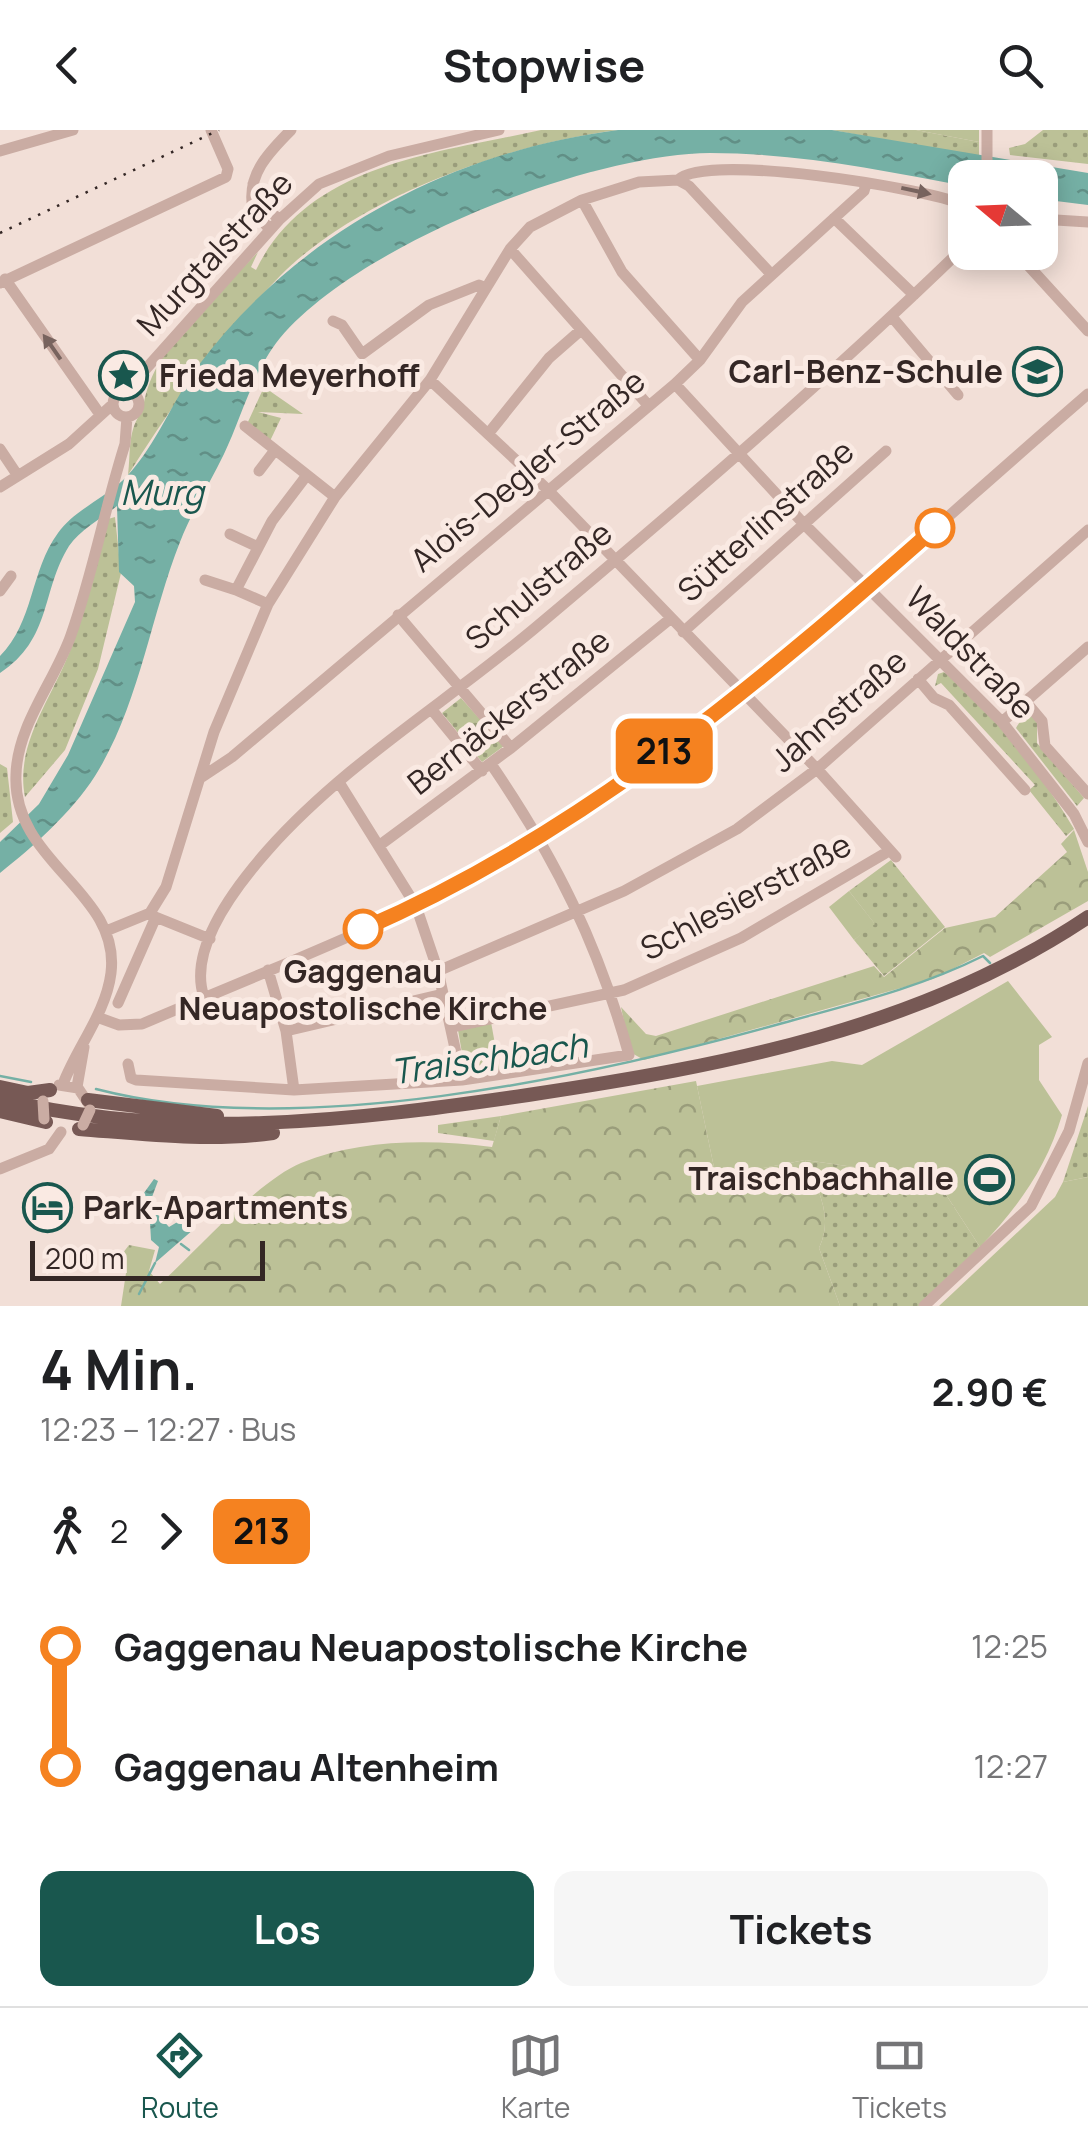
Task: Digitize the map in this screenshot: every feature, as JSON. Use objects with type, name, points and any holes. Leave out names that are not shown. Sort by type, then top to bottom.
[{"type":"main road","points":[[81,1127],[241,1137],[307,1124],[638,1079],[746,1057],[824,1036],[960,988],[1088,917]]},
{"type":"main road","points":[[0,1087],[28,1093],[52,1091]]},
{"type":"main road","points":[[0,1099],[165,1123],[307,1124]]},
{"type":"main road","points":[[89,1105],[307,1124]]},
{"type":"main road","points":[[0,1110],[45,1120]]},
{"type":"street","points":[[0,152],[73,130]]},
{"type":"street","points":[[99,413],[2,281],[226,176],[228,169],[211,130]]},
{"type":"street","points":[[270,230],[253,209],[254,184],[265,156],[291,130]]},
{"type":"street","name":"Murgtalstraße","points":[[132,393],[270,230],[309,192],[343,171],[499,130]]},
{"type":"street","points":[[987,133],[987,160]]},
{"type":"street","points":[[678,180],[686,172],[740,169],[888,184],[948,200]]},
{"type":"street","points":[[118,1003],[175,866],[235,673],[268,604],[335,498],[430,380],[484,287],[530,226],[582,200],[639,182],[678,180],[689,186],[770,274]]},
{"type":"street","points":[[254,184],[262,202],[279,220]]},
{"type":"street","name":"Alois-Degler-Straße","points":[[200,782],[675,384],[700,360],[721,326],[770,274],[864,191],[866,184]]},
{"type":"street","points":[[582,200],[622,272],[700,360]]},
{"type":"street","points":[[834,218],[914,294]]},
{"type":"street","points":[[1058,220],[1088,222]]},
{"type":"street","points":[[510,249],[648,406]]},
{"type":"street","name":"Schulstraße","points":[[204,997],[201,966],[210,939],[236,890],[270,848],[340,784],[614,560],[892,316],[948,262]]},
{"type":"street","points":[[1032,270],[1088,331]]},
{"type":"street","points":[[333,321],[342,325],[362,354],[429,304],[479,285],[484,287]]},
{"type":"street","points":[[892,316],[958,394]]},
{"type":"street","points":[[488,434],[548,358],[581,330]]},
{"type":"street","points":[[430,380],[547,489],[818,769]]},
{"type":"street","name":"Waldstraße","points":[[675,384],[803,524],[1002,722],[1074,814],[1088,842]]},
{"type":"street","name":"Murgtalstraße","points":[[87,428],[99,413],[138,408],[132,393]]},
{"type":"street","name":"Murgtalstraße","points":[[119,411],[117,394],[132,393]]},
{"type":"street","points":[[95,1020],[131,1026],[204,997],[416,906],[541,838],[598,802],[741,693],[868,588],[1088,394]]},
{"type":"street","points":[[0,1169],[49,1149],[61,1132],[81,1127],[89,1105],[77,1087],[111,973],[106,931],[97,914],[50,863],[22,820],[16,792],[17,758],[70,637],[126,437],[119,411]]},
{"type":"street","name":"Murgtalstraße","points":[[0,487],[119,411]]},
{"type":"street","points":[[245,426],[335,498]]},
{"type":"street","points":[[0,449],[18,476]]},
{"type":"street","points":[[259,470],[275,450]]},
{"type":"street","name":"Sütterlinstraße","points":[[683,632],[886,451]]},
{"type":"street","points":[[236,590],[258,547],[306,475]]},
{"type":"street","name":"Jahnstraße","points":[[438,971],[580,910],[737,829],[818,769],[1088,530]]},
{"type":"street","points":[[230,534],[258,547]]},
{"type":"street","points":[[0,591],[11,576]]},
{"type":"street","points":[[205,580],[268,604]]},
{"type":"street","points":[[398,615],[511,748]]},
{"type":"street","name":"Bernäckerstraße","points":[[380,845],[487,768],[670,618]]},
{"type":"street","points":[[1002,722],[1088,647]]},
{"type":"street","points":[[918,679],[934,698],[949,705],[1025,790]]},
{"type":"street","points":[[1026,702],[1042,721],[1046,746],[1088,794]]},
{"type":"street","points":[[128,1064],[136,1080],[294,1090],[462,1080],[629,1055],[611,990],[580,910],[541,838],[487,768],[432,710]]},
{"type":"street","name":"Schlesierstraße","points":[[452,1027],[624,990],[742,938],[892,854],[818,769]]},
{"type":"street","points":[[340,784],[416,906],[438,971],[462,1080]]},
{"type":"street","points":[[106,931],[153,916],[210,939]]},
{"type":"street","points":[[268,970],[286,1031],[294,1090]]},
{"type":"street","points":[[286,1031],[443,994]]},
{"type":"street","points":[[61,1132],[45,1120],[52,1091],[95,1020]]},
{"type":"street","points":[[924,1306],[1030,1206],[1069,1131],[1088,1063]]},
{"type":"street","points":[[52,1091],[77,1087]]},
{"type":"green space","points":[[541,130],[618,130],[530,147],[438,178],[351,221],[313,247],[280,276],[218,346],[128,475],[134,425],[158,365],[171,344],[258,252],[251,267],[256,270],[279,234],[308,206],[379,168]]},
{"type":"green space","points":[[832,130],[916,130],[979,142],[979,157]]},
{"type":"green space","points":[[916,130],[979,130],[979,142]]},
{"type":"green space","points":[[1043,130],[1088,130],[1088,164],[1010,155],[1009,148],[1025,144]]},
{"type":"green space","points":[[264,387],[303,414],[258,412],[281,418],[270,441],[247,424]]},
{"type":"green space","points":[[115,517],[121,573],[98,669],[65,750],[25,797],[25,757],[31,738],[72,645],[108,519]]},
{"type":"green space","points":[[944,672],[998,724],[1048,788],[1074,829],[1066,836],[1029,790],[1035,785],[941,683],[935,686],[938,674]]},
{"type":"green space","points":[[461,698],[504,746],[482,762],[442,713]]},
{"type":"green space","points":[[1027,710],[1037,721],[1037,743],[1084,798],[1077,806],[1016,728]]},
{"type":"green space","points":[[0,764],[7,768],[13,822],[0,833]]},
{"type":"green space","points":[[1074,830],[1088,872],[1088,901],[990,957],[984,953],[933,979],[644,1060],[630,1052],[621,1007],[646,1034],[656,1036],[874,966],[884,977],[945,928],[995,917],[1067,852],[1061,844]]},
{"type":"green space","points":[[891,860],[945,927],[884,976],[854,940],[874,923],[849,891]]},
{"type":"green space","points":[[849,891],[875,924],[854,940],[829,907]]},
{"type":"green space","points":[[1008,981],[1052,1037],[1039,1045],[1039,1080],[1062,1115],[1048,1153],[1029,1186],[980,1247],[943,1190],[916,1202],[861,1168],[805,1160],[716,1177],[697,1086],[832,1061],[862,1065]]},
{"type":"green space","points":[[491,1022],[500,1072],[466,1076],[458,1030]]},
{"type":"green space","points":[[696,1081],[716,1177],[805,1160],[825,1214],[819,1248],[840,1306],[121,1306],[126,1273],[119,1258],[129,1245],[155,1250],[149,1271],[160,1284],[247,1200],[301,1163],[371,1145],[445,1143],[492,1147],[501,1116]]},
{"type":"green space","points":[[1088,1106],[1088,1177],[1063,1182]]},
{"type":"green space","points":[[501,1116],[494,1141],[438,1133],[438,1125]]},
{"type":"green space","points":[[805,1160],[861,1168],[916,1201],[943,1190],[980,1247],[922,1306],[840,1306],[819,1248],[825,1214]]},
{"type":"green space","points":[[1088,1177],[1088,1306],[939,1306],[1055,1197],[1063,1182]]},
{"type":"water","name":"Murg","points":[[618,130],[832,130],[1011,160],[948,160],[948,183],[774,156],[710,153],[660,157],[541,187],[479,211],[419,238],[316,303],[271,351],[190,519],[123,721],[110,749],[75,803],[0,873],[0,842],[39,804],[68,755],[135,602],[134,586],[119,572],[117,506],[69,546],[29,645],[0,673],[0,656],[19,628],[42,563],[58,533],[120,483],[138,463],[198,366],[238,318],[331,238],[439,179],[497,157]]},
{"type":"water","name":"Murg","points":[[1058,168],[1088,173],[1088,205],[1058,201]]},
{"type":"water","points":[[154,1179],[158,1181],[149,1205],[169,1227],[184,1218],[194,1229],[155,1263],[159,1247],[151,1240],[150,1222],[135,1220],[131,1211]]},
{"type":"waterway","name":"Traischbach","points":[[96,1089],[175,1103],[260,1108],[441,1096],[532,1082],[705,1044],[884,994],[983,956],[990,963]]},
{"type":"waterway","name":"Traischbach","points":[[0,1076],[31,1082]]},
{"type":"waterway","points":[[188,1220],[198,1203]]},
{"type":"waterway","points":[[181,1244],[189,1250]]},
{"type":"waterway","points":[[139,1294],[155,1263]]},
{"type":"railway","points":[[0,233],[219,130]]},
{"type":"bus line","name":"213","points":[[363,929],[416,906],[598,802],[804,644],[935,528]]},
{"type":"place","name":"Carl-Benz-Schule","points":[[1038,372]]},
{"type":"place","name":"Frieda Meyerhoff","points":[[124,376]]},
{"type":"place","name":"Gaggenau Neuapostolische Kirche","points":[[363,929]]},
{"type":"place","name":"Traischbachhalle","points":[[989,1179]]},
{"type":"place","name":"Park-Apartments","points":[[48,1208]]}]
